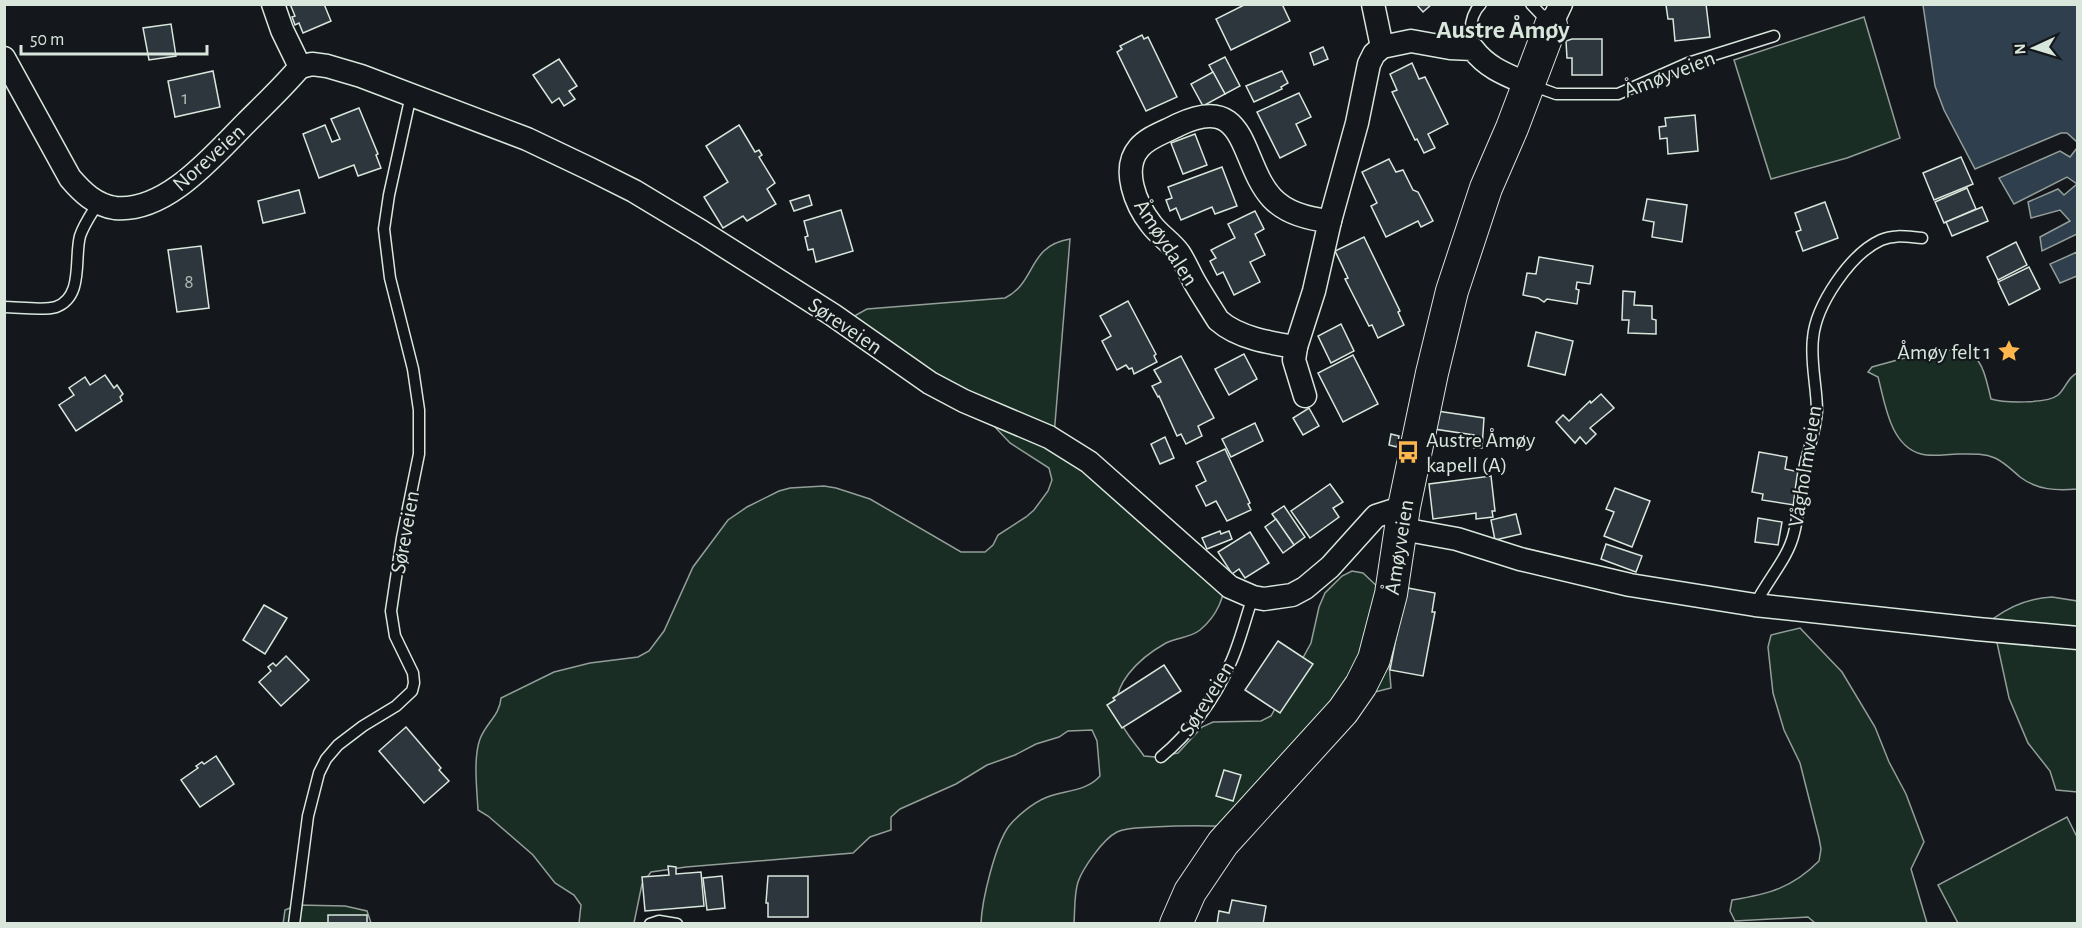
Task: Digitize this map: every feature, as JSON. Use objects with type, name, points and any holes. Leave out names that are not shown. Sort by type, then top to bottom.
[{"type":"main road","name":"Åmøyveien","points":[[1176,924],[1190,892],[1223,843],[1343,711],[1361,685],[1374,659],[1391,594],[1403,518],[1432,373],[1452,291],[1486,188],[1528,84],[1548,11]]},
{"type":"street","points":[[273,4],[282,30],[300,67]]},
{"type":"street","points":[[1373,4],[1382,47]]},
{"type":"street","points":[[1305,396],[1294,360],[1296,347],[1314,291],[1330,221],[1357,123],[1369,64],[1374,54],[1382,47],[1411,41],[1450,48],[1473,49],[1481,60],[1528,84]]},
{"type":"street","points":[[4,58],[70,178],[82,192],[98,203]]},
{"type":"street","name":"Søreveien","points":[[300,67],[312,64],[327,66],[361,76],[527,140],[634,191],[832,315],[930,383],[964,401],[1065,445],[1089,462],[1230,587],[1253,597],[1264,599],[1285,597],[1305,588],[1330,567],[1376,516],[1403,518]]},
{"type":"street","name":"Noreveien","points":[[98,203],[114,208],[135,207],[157,200],[175,189],[207,163],[300,67]]},
{"type":"street","name":"Åmøydalen","points":[[1296,347],[1242,334],[1218,320],[1180,254],[1151,225],[1139,206],[1131,181],[1133,156],[1140,146],[1151,138],[1187,121],[1214,116],[1227,121],[1236,129],[1271,197],[1281,206],[1298,215],[1314,220],[1330,221]]},
{"type":"street","points":[[1403,518],[1457,539],[1520,559],[1630,585],[1755,604],[2078,638]]},
{"type":"lane","points":[[1473,49],[1470,38],[1471,23],[1481,4]]},
{"type":"lane","name":"Åmøyveien","points":[[1528,84],[1556,94],[1618,94],[1688,63],[1774,36]]},
{"type":"lane","name":"Søreveien","points":[[294,924],[308,816],[319,773],[326,759],[338,745],[363,726],[396,706],[412,691],[414,683],[413,673],[395,636],[391,611],[418,454],[419,410],[413,369],[390,278],[384,229],[389,195],[411,95]]},
{"type":"lane","points":[[4,307],[53,308],[63,303],[74,286],[81,233],[98,203]]},
{"type":"lane","name":"Vågholmveien","points":[[1755,604],[1787,552],[1794,534],[1804,465],[1817,412],[1813,338],[1823,302],[1842,275],[1868,248],[1881,240],[1896,236],[1922,238]]},
{"type":"lane","name":"Søreveien","points":[[1161,757],[1189,730],[1225,675],[1253,597]]},
{"type":"lane","points":[[650,924],[659,921],[677,924]]},
{"type":"green space","points":[[1864,17],[1900,138],[1847,158],[1771,179],[1734,60]]},
{"type":"green space","points":[[1070,239],[1054,436],[1228,574],[1219,605],[1212,618],[1196,633],[1170,641],[1146,656],[1122,684],[1117,706],[1119,718],[1127,733],[1144,756],[1155,757],[1178,753],[1202,727],[1213,722],[1261,721],[1271,716],[1311,643],[1319,607],[1325,593],[1342,576],[1352,571],[1363,573],[1381,590],[1391,688],[1375,692],[1296,777],[1285,799],[1265,812],[1250,828],[1177,826],[1130,828],[1117,832],[1094,854],[1084,869],[1075,897],[1074,923],[981,923],[990,873],[1009,826],[1040,800],[1081,788],[1100,776],[1097,741],[1092,730],[1068,731],[1059,737],[1036,744],[1015,755],[987,765],[956,784],[900,809],[891,817],[891,830],[870,837],[853,853],[651,872],[642,884],[634,923],[579,923],[581,905],[574,895],[555,883],[533,855],[478,810],[476,774],[478,747],[483,733],[498,709],[501,698],[554,672],[590,663],[638,657],[649,651],[664,631],[693,567],[728,520],[747,507],[779,491],[824,486],[836,488],[870,499],[961,552],[985,552],[993,545],[998,535],[1034,510],[1048,491],[1052,480],[1049,468],[1010,443],[994,426],[848,329],[856,315],[867,309],[1005,298],[1023,283],[1046,249]]},
{"type":"green space","points":[[1930,351],[1963,352],[1977,359],[1984,372],[1991,399],[2025,402],[2052,398],[2058,395],[2077,373],[2077,489],[2055,490],[2033,485],[1990,456],[1925,455],[1902,442],[1891,422],[1878,377],[1868,372],[1872,367]]},
{"type":"green space","points":[[2052,597],[2077,601],[2077,792],[2056,790],[2050,771],[2028,743],[2009,698],[1994,629],[1994,618],[2008,609],[2021,603]]},
{"type":"green space","points":[[1800,628],[1842,672],[1875,727],[1889,762],[1906,794],[1924,842],[1911,869],[1927,923],[1815,923],[1808,917],[1735,921],[1730,911],[1732,900],[1769,892],[1789,884],[1819,861],[1821,849],[1819,838],[1800,763],[1784,730],[1773,693],[1768,647],[1771,635]]},
{"type":"green space","points":[[2067,817],[2077,837],[2077,923],[1958,923],[1938,885]]},
{"type":"green space","points":[[297,905],[345,906],[367,911],[371,923],[283,924],[285,910]]},
{"type":"water","points":[[1923,5],[2077,5],[2077,142],[2067,133],[2061,133],[1975,169],[1944,110],[1935,86]]},
{"type":"water","points":[[2077,148],[2077,184],[2067,177],[2014,204],[1999,178],[2060,151],[2070,157]]},
{"type":"water","points":[[2077,184],[2077,234],[2042,251],[2040,237],[2070,221],[2060,210],[2031,218],[2028,202],[2058,189],[2064,195]]},
{"type":"water","points":[[2077,252],[2077,276],[2060,283],[2050,264]]},
{"type":"building","points":[[290,4],[324,4],[331,21],[303,33],[299,23],[295,25],[292,17],[295,16]]},
{"type":"building","points":[[1246,4],[1282,4],[1290,21],[1231,50],[1216,19]]},
{"type":"building","points":[[1416,4],[1432,4],[1423,12]]},
{"type":"building","points":[[1706,4],[1710,37],[1675,41],[1673,19],[1668,19],[1666,5]]},
{"type":"building","points":[[171,24],[176,56],[149,60],[143,28]]},
{"type":"building","points":[[1142,35],[1144,39],[1148,37],[1177,97],[1146,111],[1117,52],[1122,49],[1120,46]]},
{"type":"building","points":[[1602,39],[1602,75],[1572,75],[1572,58],[1567,58],[1566,41]]},
{"type":"building","points":[[1323,47],[1328,59],[1314,65],[1310,53]]},
{"type":"building","points":[[1225,57],[1240,86],[1225,94],[1209,65]]},
{"type":"building","points":[[559,59],[577,86],[569,91],[575,99],[564,106],[559,98],[552,103],[533,75]]},
{"type":"building","points":[[1412,63],[1419,79],[1425,77],[1448,124],[1428,134],[1435,148],[1424,153],[1417,139],[1415,140],[1392,92],[1397,90],[1390,74]]},
{"type":"building","points":[[213,71],[220,107],[175,117],[168,81]]},
{"type":"building","points":[[1282,71],[1288,83],[1281,87],[1282,89],[1254,102],[1246,86]]},
{"type":"building","points":[[1213,72],[1225,94],[1203,106],[1191,84]]},
{"type":"building","points":[[1299,93],[1311,117],[1296,124],[1306,145],[1280,158],[1257,112]]},
{"type":"building","points":[[359,108],[378,154],[376,155],[381,168],[358,176],[354,165],[319,178],[303,134],[325,125],[332,142],[340,139],[331,119]]},
{"type":"building","points":[[1695,115],[1698,151],[1668,154],[1667,138],[1660,139],[1659,127],[1666,126],[1665,118]]},
{"type":"building","points":[[739,125],[755,152],[759,150],[762,155],[759,157],[775,183],[767,189],[776,204],[747,221],[743,216],[723,228],[704,197],[728,182],[706,146]]},
{"type":"building","points":[[1195,134],[1207,165],[1183,174],[1171,143]]},
{"type":"building","points":[[1961,157],[1973,184],[1934,200],[1923,173]]},
{"type":"building","points":[[1389,159],[1396,172],[1403,170],[1433,221],[1421,227],[1418,221],[1386,237],[1371,206],[1377,203],[1362,172]]},
{"type":"building","points":[[1222,167],[1237,206],[1215,214],[1212,207],[1181,220],[1176,208],[1170,211],[1166,200],[1172,198],[1168,187]]},
{"type":"building","points":[[1967,188],[1976,209],[1944,223],[1935,202]]},
{"type":"building","points":[[299,190],[305,213],[263,223],[258,201]]},
{"type":"building","points":[[809,195],[812,205],[794,211],[790,201]]},
{"type":"building","points":[[1647,199],[1687,205],[1682,242],[1652,237],[1654,222],[1643,220]]},
{"type":"building","points":[[1825,202],[1838,238],[1803,251],[1796,232],[1801,230],[1795,213]]},
{"type":"building","points":[[1982,207],[1988,221],[1952,236],[1946,222]]},
{"type":"building","points":[[841,210],[853,251],[816,262],[813,249],[808,250],[805,237],[808,236],[804,221]]},
{"type":"building","points":[[1255,211],[1264,229],[1255,234],[1265,255],[1250,262],[1260,282],[1234,295],[1223,272],[1217,275],[1210,261],[1216,258],[1211,250],[1235,238],[1228,224]]},
{"type":"building","points":[[1364,237],[1400,311],[1398,312],[1404,325],[1378,338],[1372,325],[1369,326],[1345,279],[1348,278],[1335,251]]},
{"type":"building","points":[[2016,242],[2027,265],[1998,280],[1987,257]]},
{"type":"building","points":[[201,246],[209,308],[177,312],[168,250]]},
{"type":"building","points":[[1539,257],[1593,266],[1590,284],[1577,282],[1576,289],[1579,290],[1577,304],[1547,299],[1544,302],[1538,298],[1523,295],[1527,273],[1536,274]]},
{"type":"building","points":[[2029,267],[2040,289],[2009,305],[1998,282]]},
{"type":"building","points":[[1623,291],[1635,292],[1634,305],[1652,306],[1652,319],[1656,320],[1656,334],[1628,333],[1629,320],[1622,320]]},
{"type":"building","points":[[1128,301],[1156,354],[1154,356],[1157,362],[1134,374],[1132,368],[1129,369],[1126,365],[1117,370],[1102,341],[1111,336],[1100,316]]},
{"type":"building","points":[[1341,324],[1354,351],[1331,363],[1318,336]]},
{"type":"building","points":[[1536,332],[1573,341],[1565,375],[1528,366]]},
{"type":"building","points":[[1244,354],[1257,379],[1229,395],[1215,369]]},
{"type":"building","points":[[1353,355],[1378,404],[1343,422],[1318,373]]},
{"type":"building","points":[[1181,356],[1214,418],[1198,426],[1202,436],[1186,444],[1181,434],[1177,436],[1152,386],[1161,382],[1154,370]]},
{"type":"building","points":[[105,375],[114,388],[117,385],[123,394],[120,397],[122,401],[76,431],[59,405],[74,395],[69,388],[85,377],[90,385]]},
{"type":"building","points":[[1601,394],[1614,408],[1590,428],[1596,434],[1586,444],[1580,437],[1575,443],[1556,422],[1563,415],[1569,421]]},
{"type":"building","points":[[1309,408],[1319,426],[1303,435],[1293,418]]},
{"type":"building","points":[[1437,411],[1484,418],[1482,448],[1474,448],[1474,435],[1434,429]]},
{"type":"building","points":[[1255,423],[1263,441],[1231,457],[1222,439]]},
{"type":"building","points":[[1391,434],[1399,436],[1397,447],[1389,445]]},
{"type":"building","points":[[1165,437],[1174,458],[1160,464],[1151,444]]},
{"type":"building","points":[[1225,449],[1250,503],[1248,504],[1251,510],[1227,521],[1216,501],[1206,506],[1196,486],[1206,481],[1197,462]]},
{"type":"building","points":[[1759,452],[1787,457],[1785,469],[1799,472],[1794,505],[1762,500],[1763,494],[1752,492]]},
{"type":"building","points":[[1491,476],[1495,511],[1492,511],[1493,517],[1476,519],[1476,513],[1433,519],[1429,484]]},
{"type":"building","points":[[1330,484],[1343,502],[1333,508],[1339,517],[1310,538],[1291,511]]},
{"type":"building","points":[[1615,488],[1650,501],[1632,547],[1604,536],[1614,512],[1606,509]]},
{"type":"building","points":[[1284,506],[1305,537],[1294,545],[1272,514]]},
{"type":"building","points":[[1516,514],[1521,534],[1495,540],[1491,520]]},
{"type":"building","points":[[1758,518],[1782,522],[1778,545],[1755,542]]},
{"type":"building","points":[[1276,519],[1294,545],[1283,553],[1265,527]]},
{"type":"building","points":[[1220,531],[1221,534],[1229,531],[1232,539],[1207,549],[1202,538]]},
{"type":"building","points":[[1250,532],[1269,563],[1245,578],[1239,569],[1232,574],[1218,552]]},
{"type":"building","points":[[1606,544],[1642,556],[1636,572],[1601,559]]},
{"type":"building","points":[[1408,588],[1435,593],[1432,612],[1435,612],[1423,676],[1390,670],[1402,606],[1404,606]]},
{"type":"building","points":[[264,605],[287,618],[265,654],[243,640]]},
{"type":"building","points":[[1278,641],[1313,664],[1280,713],[1245,690]]},
{"type":"building","points":[[286,656],[309,680],[281,706],[259,682],[271,671],[268,667],[273,663],[276,666]]},
{"type":"building","points":[[1164,665],[1181,691],[1122,728],[1107,705],[1115,700],[1113,698]]},
{"type":"building","points":[[406,727],[441,768],[439,770],[449,781],[424,803],[379,751]]},
{"type":"building","points":[[216,756],[234,784],[200,807],[181,780],[198,768],[196,766]]},
{"type":"building","points":[[1224,770],[1241,775],[1233,801],[1216,796]]},
{"type":"building","points":[[668,866],[676,867],[676,874],[701,872],[704,906],[645,911],[642,877],[669,875]]},
{"type":"building","points":[[722,876],[725,908],[707,910],[703,878]]},
{"type":"building","points":[[768,876],[808,876],[808,917],[768,917],[768,903],[766,903]]},
{"type":"building","points":[[1232,900],[1266,906],[1263,924],[1217,924],[1219,911],[1229,913]]},
{"type":"building","points":[[328,915],[367,915],[367,924],[328,924]]},
{"type":"place","name":"Åmøy felt 1","points":[[2009,351]]},
{"type":"place","name":"Austre Åmøy kapell (A)","points":[[1408,452]]},
{"type":"district","name":"Austre Åmøy","points":[[1503,29]]}]
